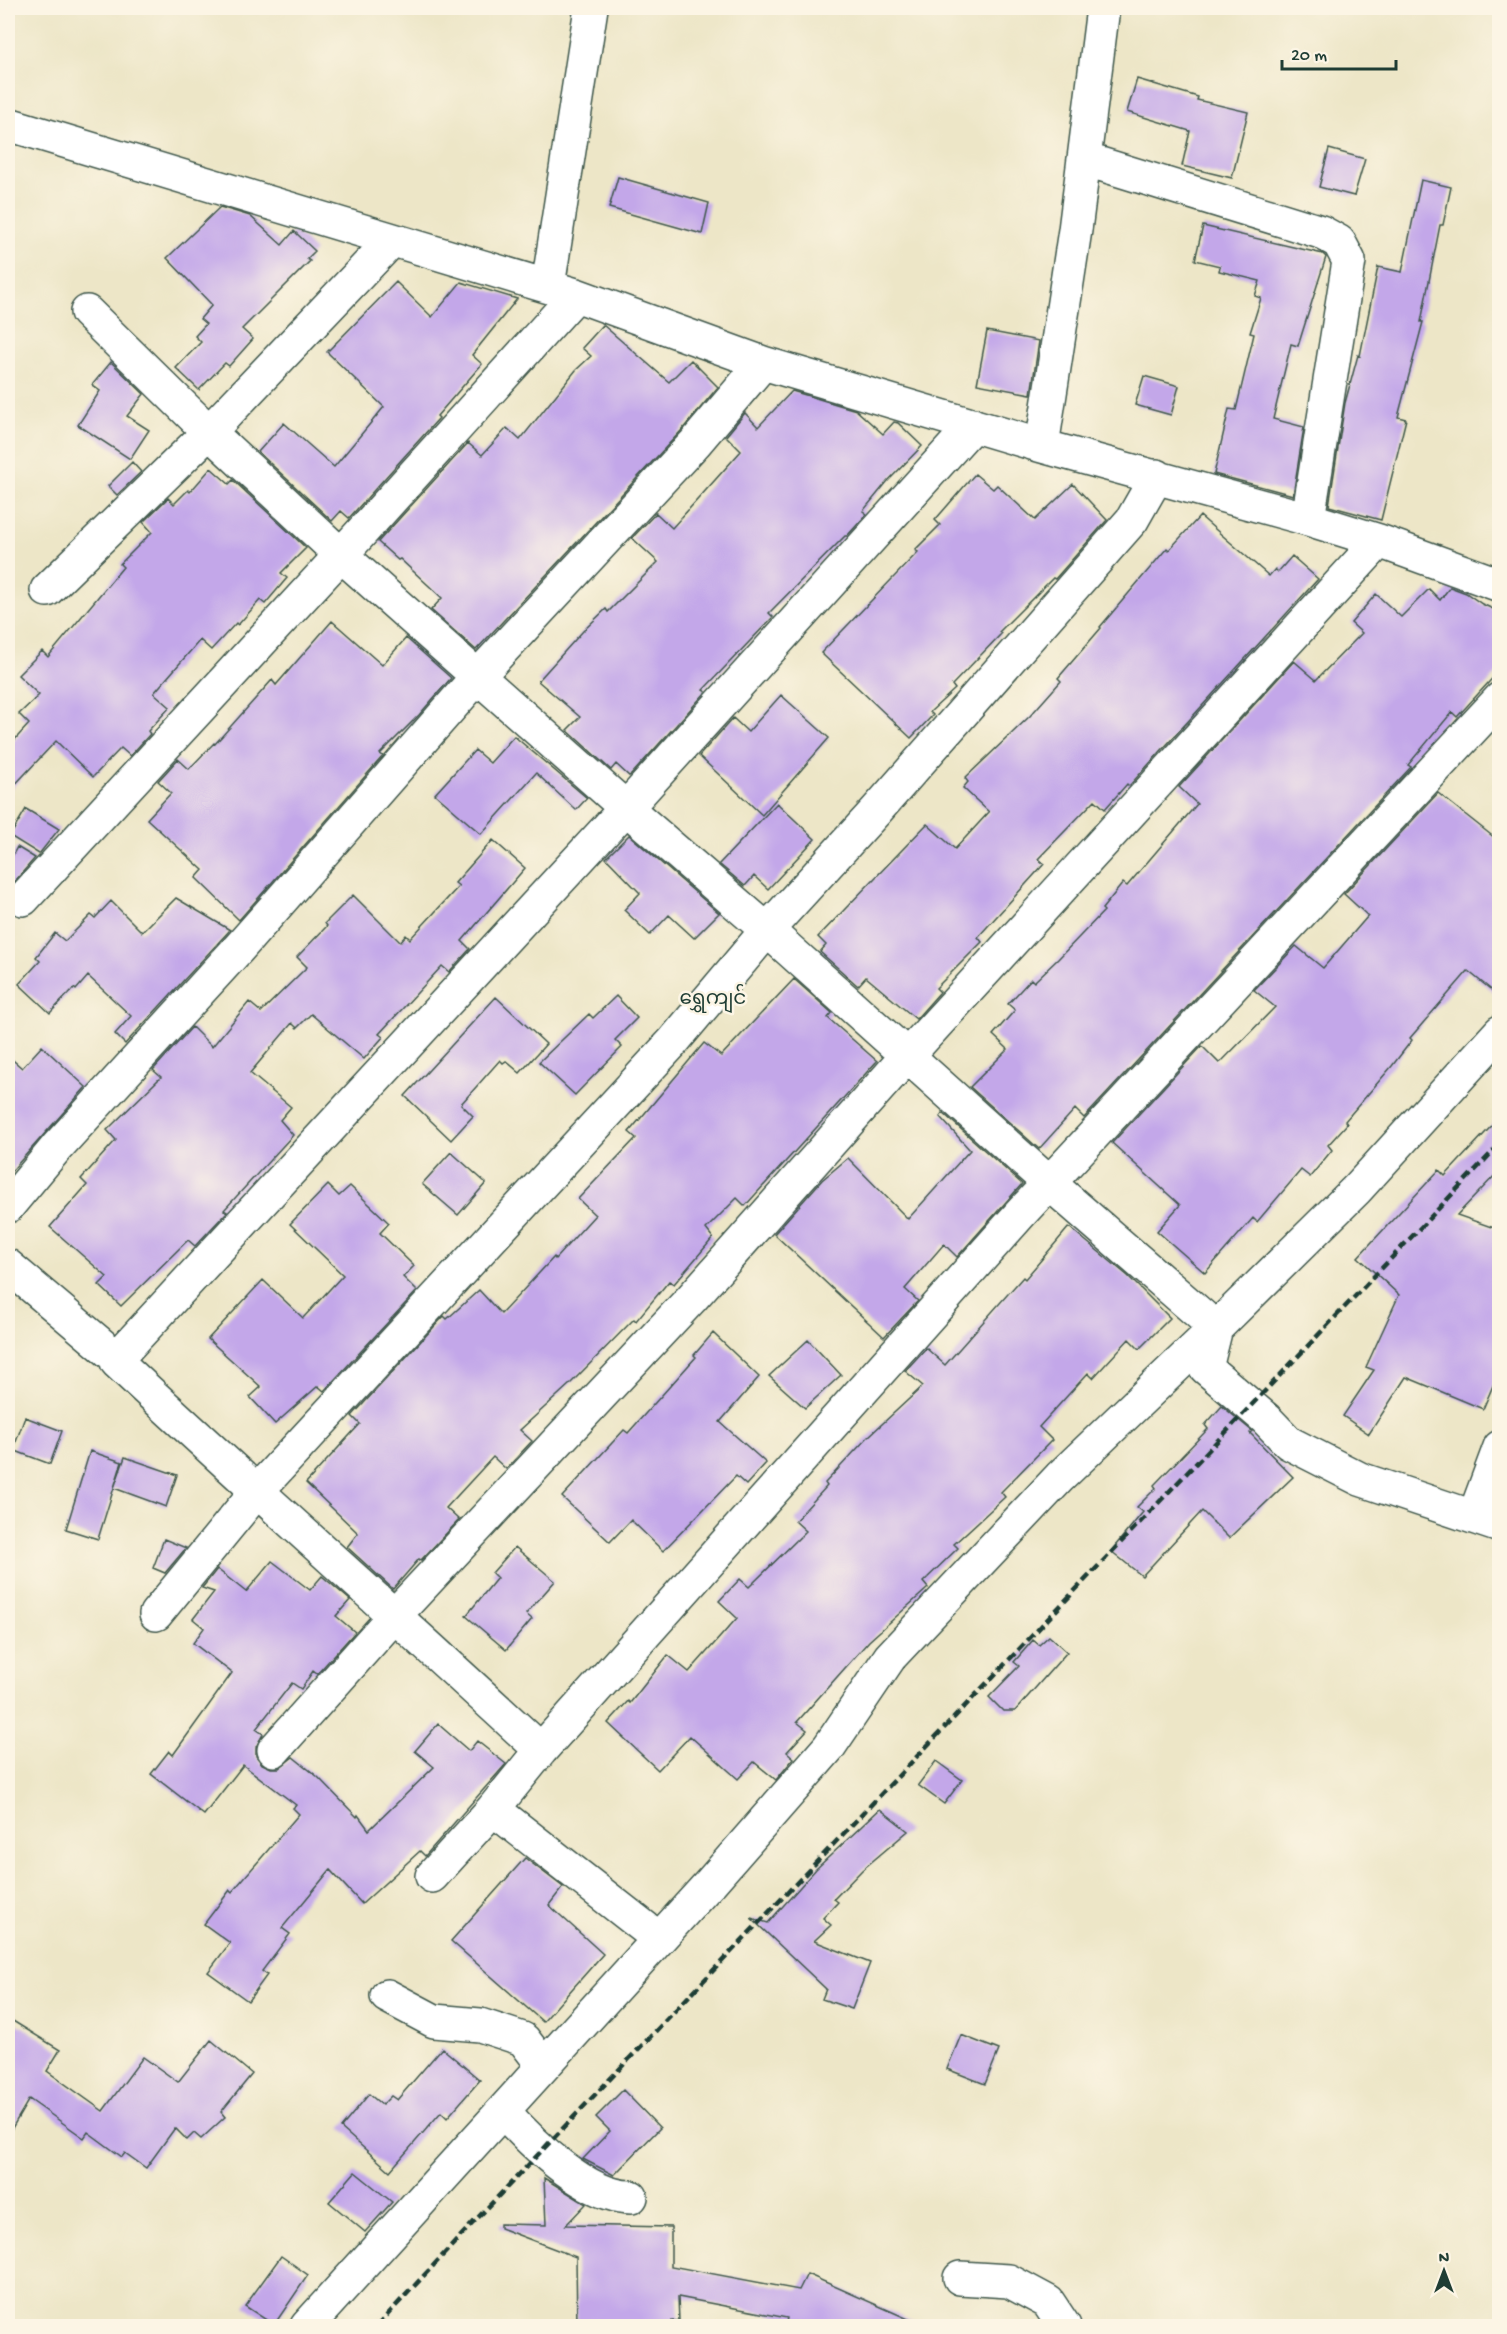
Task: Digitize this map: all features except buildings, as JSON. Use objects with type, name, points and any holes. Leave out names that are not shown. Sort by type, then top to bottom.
[{"type":"street","points":[[23,899],[341,555],[562,290],[591,8]]},
{"type":"street","points":[[1042,446],[1084,159],[1103,8]]},
{"type":"street","points":[[8,124],[562,290],[763,363],[1042,446],[1308,519],[1379,541],[1500,585]]},
{"type":"street","points":[[1084,159],[1321,232],[1339,242],[1349,261],[1308,519]]},
{"type":"street","points":[[47,590],[209,432],[392,240]]},
{"type":"street","points":[[87,312],[209,432],[341,555],[908,1055],[1049,1183],[1216,1328]]},
{"type":"street","points":[[8,1206],[57,1148],[239,948],[479,675],[695,443],[763,363]]},
{"type":"street","points":[[117,1358],[626,808],[973,425]]},
{"type":"street","points":[[156,1614],[256,1492],[672,1043],[767,930],[1132,520],[1157,476]]},
{"type":"street","points":[[274,1750],[395,1615],[691,1299],[908,1055],[1379,541]]},
{"type":"street","points":[[432,1876],[493,1809],[541,1750],[1049,1183],[1500,699]]},
{"type":"street","points":[[307,2326],[711,1882],[829,1747],[890,1657],[1060,1477],[1357,1189],[1500,1032]]},
{"type":"street","points":[[8,1266],[117,1358],[117,1362],[256,1492],[395,1615],[541,1750]]},
{"type":"street","points":[[1216,1328],[1206,1368],[1266,1419],[1289,1443],[1360,1479],[1487,1521],[1500,1447]]},
{"type":"street","points":[[493,1809],[658,1938]]},
{"type":"street","points":[[387,1996],[434,2021],[480,2025],[523,2039],[543,2065]]},
{"type":"street","points":[[503,2111],[524,2134],[572,2175],[617,2197],[631,2197]]},
{"type":"street","points":[[960,2278],[1009,2281],[1048,2302],[1064,2326]]},
{"type":"railway","points":[[377,2326],[1500,1144]]},
{"type":"district","name":"ရွှေကျင်","points":[[713,997]]}]
